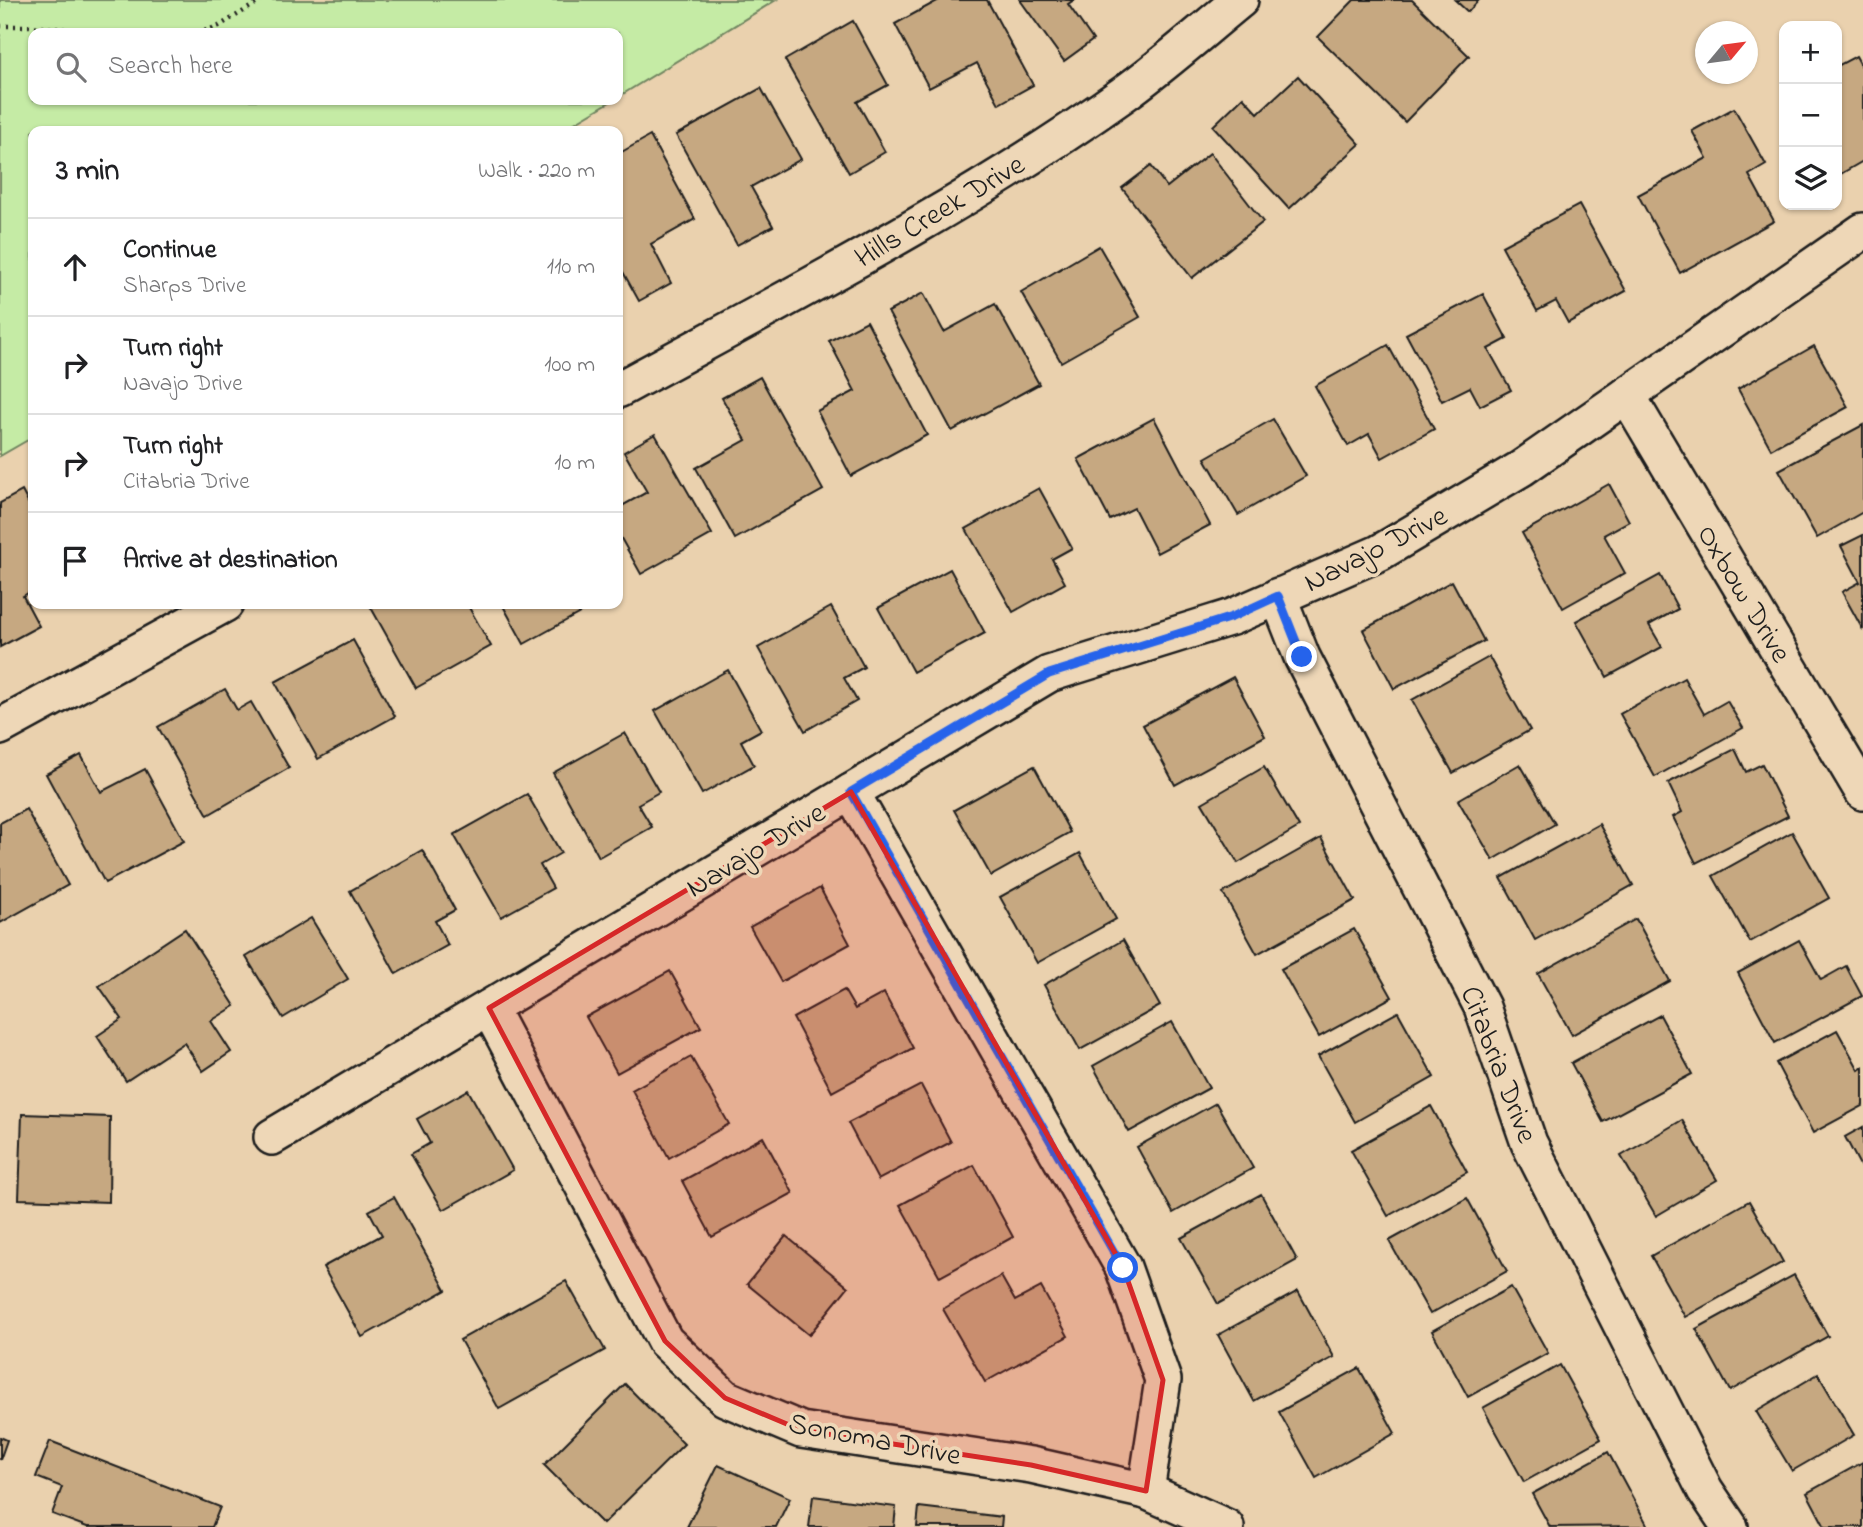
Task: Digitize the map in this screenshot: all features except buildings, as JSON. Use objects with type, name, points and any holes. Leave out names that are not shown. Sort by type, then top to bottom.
[{"type":"street","name":"Hills Creek Drive","points":[[623,387],[898,237],[1015,166],[1126,92],[1240,0]]},
{"type":"street","name":"Navajo Drive","points":[[272,1137],[1049,674],[1232,617],[1379,553],[1522,468],[1863,231]]},
{"type":"street","name":"Oxbow Drive","points":[[1627,395],[1863,792]]},
{"type":"street","name":"Citabria Drive","points":[[1278,596],[1302,657],[1482,1007],[1529,1143],[1705,1490],[1730,1527]]},
{"type":"street","points":[[0,727],[216,609]]},
{"type":"street","points":[[851,792],[1123,1268],[1163,1380],[1146,1491]]},
{"type":"street","name":"Sonoma Drive","points":[[489,1008],[665,1341],[725,1398],[801,1430],[1031,1465],[1146,1491],[1226,1527]]},
{"type":"path","points":[[213,28],[262,0]]},
{"type":"path","points":[[0,26],[54,28]]},
{"type":"highlighted area","points":[[851,792],[1123,1267],[1163,1380],[1146,1491],[1031,1465],[801,1430],[725,1398],[665,1341],[489,1008]]},
{"type":"green space","points":[[0,0],[776,0],[623,94],[623,28],[28,28],[28,105],[605,105],[569,126],[28,126],[28,440],[0,456]]},
{"type":"route","points":[[1123,1268],[851,792],[1049,674],[1232,617],[1278,596],[1302,657]]}]
